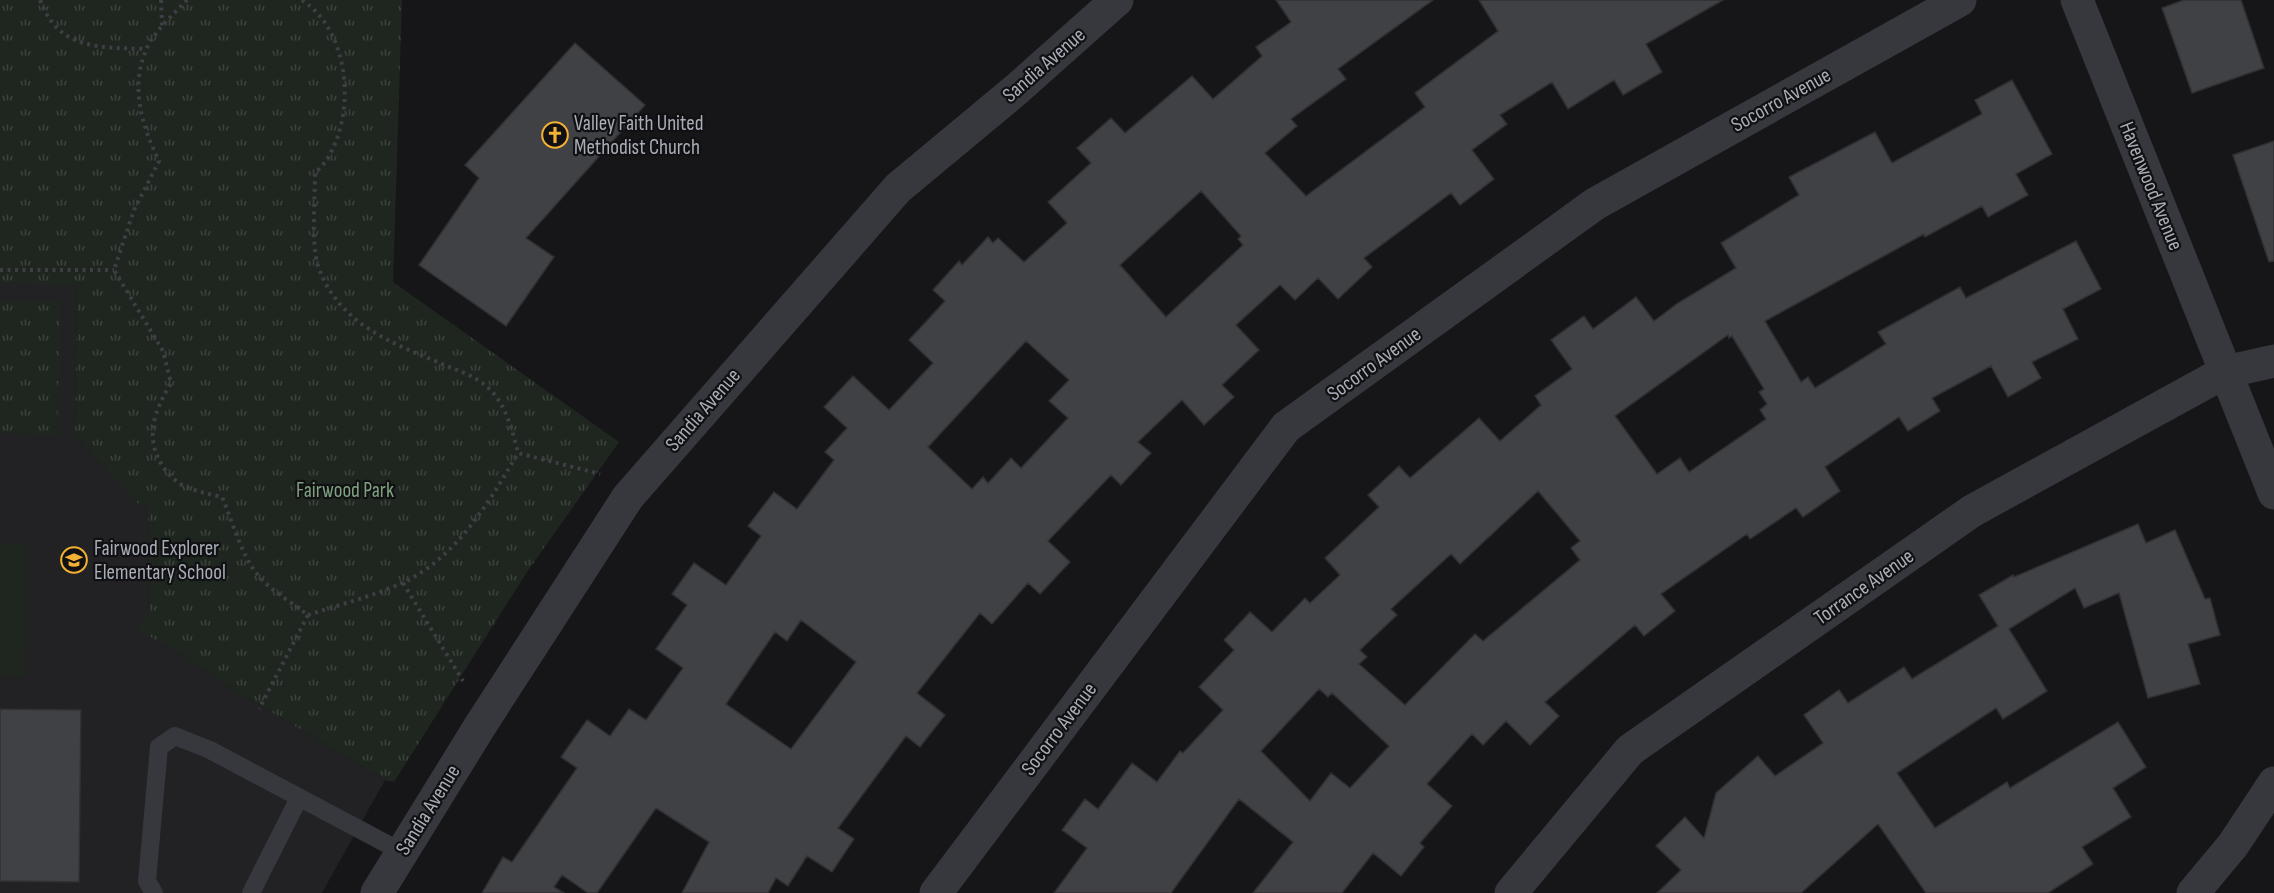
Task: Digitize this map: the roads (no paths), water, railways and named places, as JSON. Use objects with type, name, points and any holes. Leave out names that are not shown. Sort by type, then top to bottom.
[{"type":"street","name":"Sandia Avenue","points":[[377,893],[628,497],[897,188],[1017,89],[1117,0]]},
{"type":"street","name":"Socorro Avenue","points":[[936,893],[1286,427],[1596,204],[1960,0]]},
{"type":"street","name":"Havenwood Avenue","points":[[2077,0],[2274,493]]},
{"type":"street","name":"Torrance Avenue","points":[[1511,893],[1630,750],[1972,511],[2225,372],[2274,361]]},
{"type":"street","points":[[2193,893],[2233,845],[2274,783]]},
{"type":"lane","points":[[154,893],[147,881],[159,747],[175,736],[210,750],[402,852]]},
{"type":"lane","points":[[251,893],[299,798]]},
{"type":"place","name":"Valley Faith United Methodist Church","points":[[555,135]]},
{"type":"place","name":"Fairwood Explorer Elementary School","points":[[74,560]]},
{"type":"park label","name":"Fairwood Park","points":[[345,490]]}]
